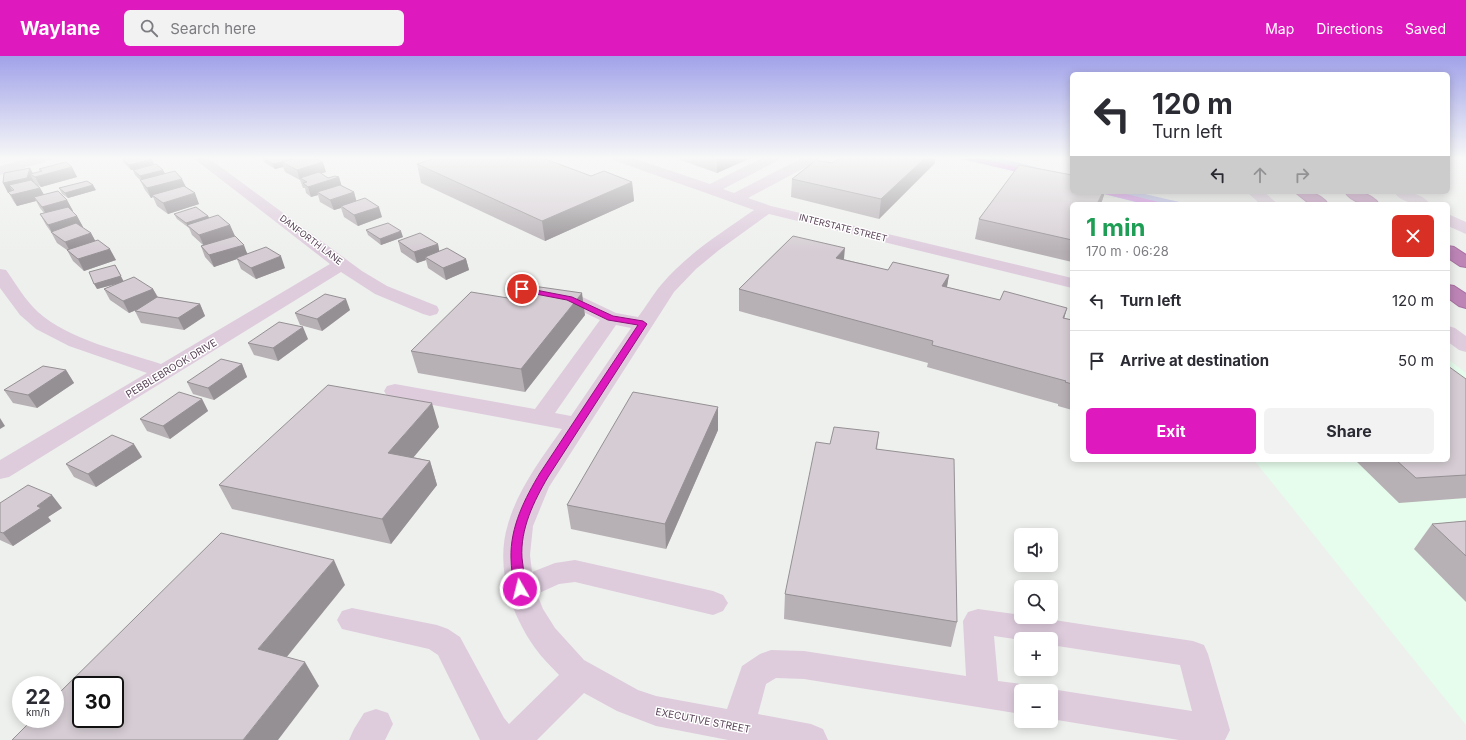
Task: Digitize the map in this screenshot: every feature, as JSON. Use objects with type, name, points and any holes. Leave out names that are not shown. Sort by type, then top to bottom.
[{"type":"highway","points":[[1305,194],[1317,202]]},
{"type":"highway","points":[[1355,194],[1368,202]]},
{"type":"highway","points":[[1450,252],[1466,262]]},
{"type":"highway","points":[[1450,291],[1466,302]]},
{"type":"street","name":"DANFORTH LANE","points":[[243,189],[343,264],[381,290],[430,310]]},
{"type":"street","name":"INTERSTATE STREET","points":[[711,189],[766,209],[1070,283]]},
{"type":"street","points":[[736,198],[753,189]]},
{"type":"street","points":[[1257,194],[1267,202]]},
{"type":"street","points":[[1404,194],[1418,202]]},
{"type":"street","name":"EXECUTIVE STREET","points":[[766,209],[730,233],[690,266],[668,289],[577,424],[531,497],[520,526],[516,557],[520,589],[526,605],[544,637],[573,670],[581,675],[628,701],[656,711],[811,740]]},
{"type":"street","points":[[1455,220],[1466,229]]},
{"type":"street","name":"PEBBLEBROOK DRIVE","points":[[0,471],[343,264]]},
{"type":"street","points":[[0,274],[31,316],[54,331],[85,345],[164,372]]},
{"type":"street","points":[[522,289],[569,298],[611,318],[643,324]]},
{"type":"street","points":[[540,418],[611,318]]},
{"type":"street","points":[[1450,334],[1466,346]]},
{"type":"street","points":[[395,391],[577,424]]},
{"type":"street","points":[[520,589],[555,574],[575,571],[712,603]]},
{"type":"street","points":[[352,620],[437,638],[449,646],[492,729],[501,740]]},
{"type":"street","points":[[984,693],[978,621],[1193,654],[1215,735],[1058,705]]},
{"type":"street","points":[[738,727],[753,676],[771,664],[804,665],[1014,698]]},
{"type":"street","points":[[516,740],[526,728],[581,675]]},
{"type":"shaded area","points":[[1104,194],[1145,194],[1179,202],[1135,202]]},
{"type":"shaded area","points":[[1450,361],[1466,373],[1466,725],[1256,462],[1450,462]]},
{"type":"building","points":[[13,189],[36,189],[11,195],[8,192],[14,190]]},
{"type":"building","points":[[60,189],[79,189],[65,193]]},
{"type":"building","points":[[174,189],[189,189],[195,193],[163,203],[152,195]]},
{"type":"building","points":[[327,189],[348,189],[354,192],[330,200],[317,192]]},
{"type":"building","points":[[472,189],[616,189],[542,221]]},
{"type":"building","points":[[836,189],[892,189],[881,199]]},
{"type":"building","points":[[1001,189],[1070,189],[1070,194],[1102,194],[1098,202],[1070,202],[1070,240],[979,219]]},
{"type":"building","points":[[58,191],[67,200],[42,207],[34,197]]},
{"type":"building","points":[[365,198],[379,207],[354,215],[341,206]]},
{"type":"building","points":[[68,207],[77,216],[48,225],[40,214]]},
{"type":"building","points":[[196,207],[208,216],[186,223],[174,214]]},
{"type":"building","points":[[218,215],[230,225],[199,235],[187,225]]},
{"type":"building","points":[[76,223],[91,233],[65,242],[51,232]]},
{"type":"building","points":[[388,223],[401,231],[380,239],[366,230]]},
{"type":"building","points":[[420,233],[438,244],[414,252],[398,241]]},
{"type":"building","points":[[235,236],[244,245],[209,255],[201,246]]},
{"type":"building","points":[[793,236],[845,248],[836,258],[888,270],[893,262],[949,275],[942,286],[1000,300],[1004,291],[1067,308],[1063,318],[1070,320],[1070,383],[1065,382],[1066,381],[932,345],[933,341],[739,289]]},
{"type":"building","points":[[98,240],[110,249],[78,259],[67,250]]},
{"type":"building","points":[[266,247],[281,256],[251,268],[236,258]]},
{"type":"building","points":[[447,248],[466,259],[443,268],[425,257]]},
{"type":"building","points":[[115,265],[121,276],[94,284],[89,272]]},
{"type":"building","points":[[134,277],[153,289],[123,301],[104,289]]},
{"type":"building","points":[[533,286],[582,293],[521,369],[411,351],[471,292],[520,300]]},
{"type":"building","points":[[325,294],[346,299],[317,319],[295,313]]},
{"type":"building","points":[[157,297],[200,304],[178,318],[135,311]]},
{"type":"building","points":[[279,322],[303,327],[273,348],[248,343]]},
{"type":"building","points":[[221,359],[242,364],[208,388],[187,382]]},
{"type":"building","points":[[43,366],[66,370],[28,395],[4,390]]},
{"type":"building","points":[[1450,367],[1466,379],[1466,475],[1416,478],[1398,462],[1450,462]]},
{"type":"building","points":[[328,385],[432,403],[388,453],[430,461],[382,519],[219,485]]},
{"type":"building","points":[[179,392],[202,399],[163,426],[140,419]]},
{"type":"building","points":[[633,392],[718,407],[665,524],[567,505]]},
{"type":"building","points":[[834,427],[879,432],[876,449],[954,459],[957,622],[785,594],[816,442],[830,444]]},
{"type":"building","points":[[112,435],[134,444],[88,474],[66,464]]},
{"type":"building","points":[[28,485],[52,495],[37,506],[41,508],[3,533],[0,532],[0,503]]},
{"type":"building","points":[[1466,521],[1466,556],[1432,524]]},
{"type":"building","points":[[221,533],[334,560],[258,649],[305,662],[243,740],[12,740],[24,728],[64,728],[64,688],[72,680],[72,728],[124,728],[124,676],[76,676]]},
{"type":"waterway","points":[[1115,194],[1148,202]]},
{"type":"route","points":[[520,589],[516,557],[520,526],[531,497],[543,475],[643,324],[611,318],[569,298],[522,289]]}]
